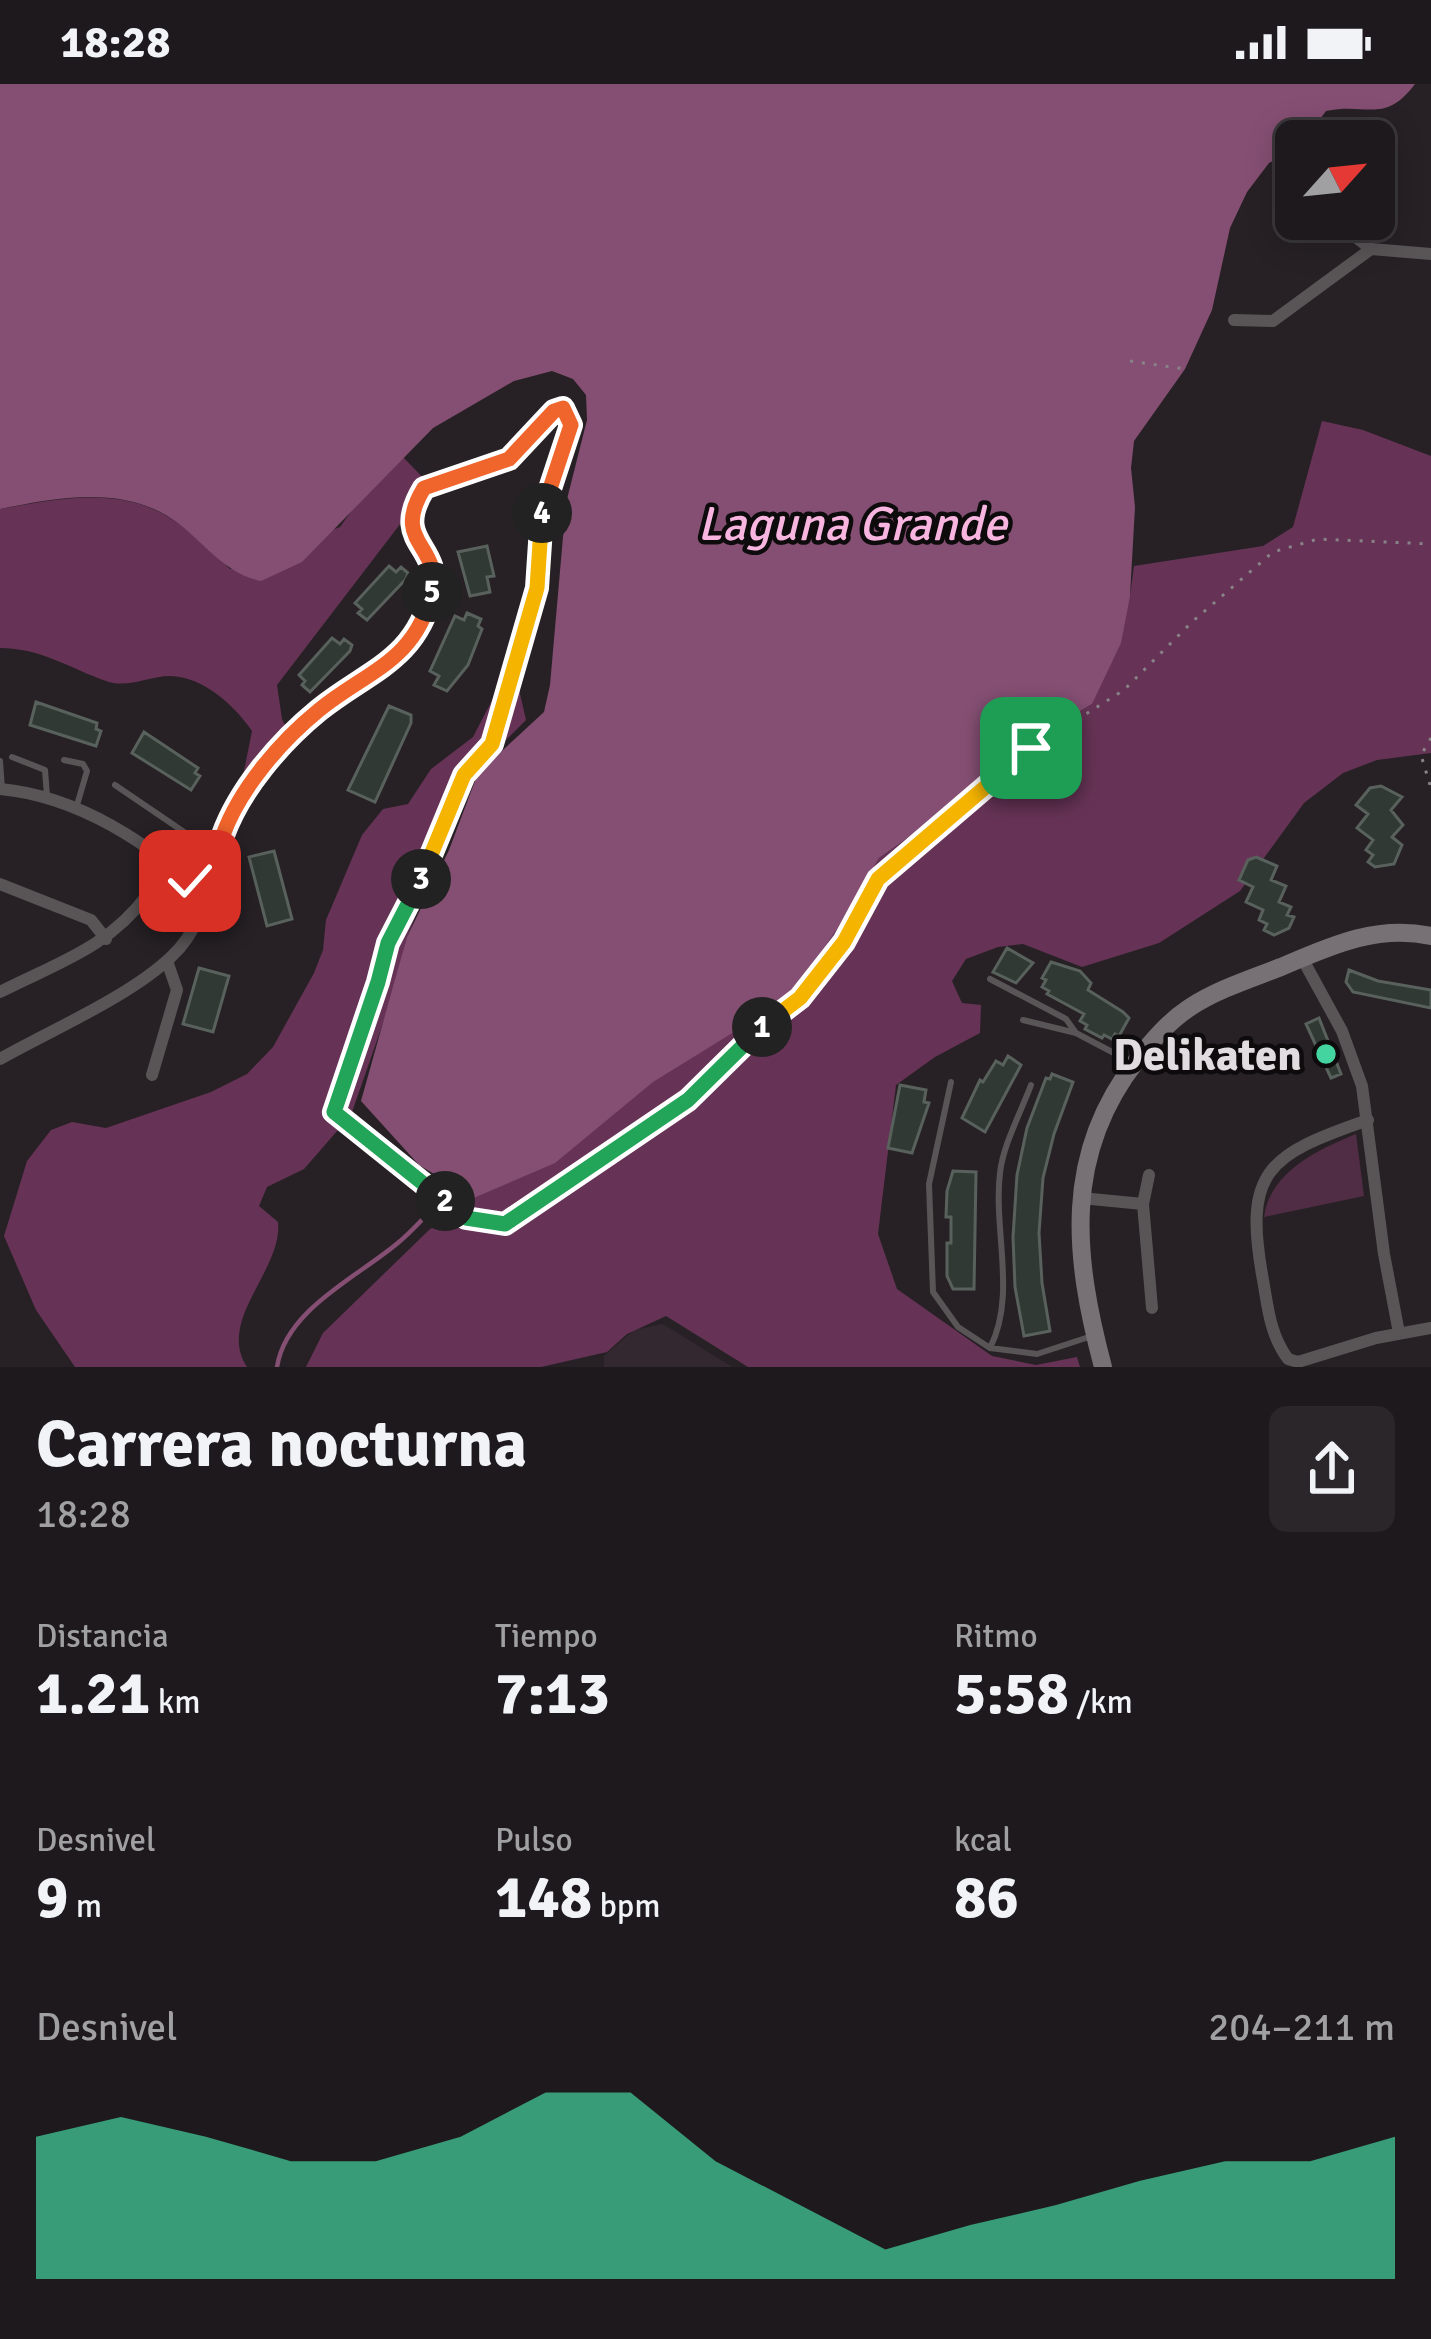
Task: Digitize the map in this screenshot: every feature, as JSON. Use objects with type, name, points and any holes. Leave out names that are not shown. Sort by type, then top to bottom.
[{"type":"street","points":[[1359,240],[1371,250],[1431,254]]},
{"type":"street","points":[[1234,320],[1273,321],[1371,250]]},
{"type":"street","points":[[0,1059],[151,975],[194,929],[230,819],[272,758],[321,708],[390,662],[417,629],[435,579],[425,554]]},
{"type":"street","points":[[1,789],[47,796],[76,809],[162,858],[207,898]]},
{"type":"street","points":[[2,886],[91,920],[106,939]]},
{"type":"street","points":[[0,992],[106,939],[148,894]]},
{"type":"street","points":[[1103,1367],[1079,1249],[1081,1198],[1100,1121],[1134,1064],[1192,1006],[1302,958],[1378,933],[1431,936]]},
{"type":"street","points":[[1302,958],[1350,1049],[1368,1120],[1399,1333]]},
{"type":"street","points":[[152,1075],[176,990],[167,961]]},
{"type":"street","points":[[1368,1120],[1322,1137],[1276,1167],[1258,1189],[1256,1242],[1273,1334],[1288,1359],[1306,1362],[1431,1328]]},
{"type":"street","points":[[1150,1174],[1144,1204],[1152,1308]]},
{"type":"street","points":[[1081,1198],[1144,1204]]},
{"type":"lane","points":[[12,757],[44,770],[47,796]]},
{"type":"lane","points":[[64,760],[75,760],[87,771],[76,809]]},
{"type":"lane","points":[[0,761],[1,789]]},
{"type":"lane","points":[[115,785],[180,829],[191,844],[177,870]]},
{"type":"lane","points":[[162,858],[180,829]]},
{"type":"lane","points":[[990,979],[1066,1019],[1076,1033]]},
{"type":"lane","points":[[1023,1020],[1076,1033],[1134,1064]]},
{"type":"lane","points":[[951,1082],[929,1184],[934,1292],[958,1327],[990,1348],[1037,1354],[1094,1335]]},
{"type":"lane","points":[[990,1348],[1002,1308],[1000,1170],[1031,1085]]},
{"type":"path","points":[[1130,361],[1185,369]]},
{"type":"path","points":[[425,554],[410,512],[424,488],[509,459],[554,411],[563,408],[571,425],[543,508],[537,588],[492,744],[464,775],[422,878],[388,943],[334,1112],[466,1218],[505,1224],[688,1100],[774,1015],[800,998],[844,942],[878,879],[1031,748],[1124,690],[1192,622],[1273,552],[1318,539],[1431,544]]},
{"type":"path","points":[[1431,738],[1421,754],[1431,788]]},
{"type":"shaded area","points":[[1322,421],[1363,430],[1431,456],[1431,753],[1377,760],[1343,773],[1304,803],[1240,891],[1159,943],[1082,967],[1023,944],[966,959],[952,981],[962,1003],[981,1005],[980,1033],[896,1085],[878,1234],[897,1289],[992,1356],[1036,1365],[1077,1357],[1080,1367],[748,1367],[666,1316],[627,1334],[607,1352],[541,1367],[306,1367],[323,1333],[429,1230],[474,1198],[555,1162],[839,926],[879,858],[953,806],[1034,739],[1092,704],[1130,596],[1134,566],[1263,546],[1293,527]]},
{"type":"shaded area","points":[[403,457],[430,485],[277,685],[289,733],[242,781],[252,731],[227,702],[206,687],[170,676],[114,683],[42,655],[0,648],[0,509],[89,498],[132,502],[181,525],[230,569],[340,527],[360,499]]},
{"type":"shaded area","points":[[500,685],[518,685],[526,720],[481,765],[464,798],[407,937],[351,1115],[304,1169],[267,1187],[259,1206],[278,1222],[277,1240],[239,1331],[247,1367],[75,1367],[36,1310],[4,1236],[27,1161],[51,1130],[72,1122],[106,1128],[211,1092],[247,1074],[273,1047],[314,973],[323,950],[326,920],[362,835],[383,809],[408,804],[431,769],[473,737]]},
{"type":"shaded area","points":[[1356,1134],[1364,1196],[1264,1217],[1285,1175],[1311,1155]]},
{"type":"shaded area","points":[[663,1324],[732,1367],[604,1367],[604,1356],[634,1330]]},
{"type":"water","name":"Laguna Grande","points":[[0,84],[1415,84],[1384,108],[1326,111],[1319,120],[1275,120],[1275,160],[1247,192],[1230,228],[1212,310],[1185,369],[1134,441],[1130,596],[1121,643],[1092,704],[1034,739],[953,806],[879,858],[789,998],[653,1082],[555,1163],[474,1198],[419,1165],[361,1101],[407,937],[449,850],[478,773],[544,712],[566,503],[587,420],[586,395],[573,379],[552,371],[514,381],[433,428],[302,562],[261,581],[237,572],[179,524],[138,503],[69,498],[0,509]]},
{"type":"building","points":[[487,546],[494,576],[487,577],[490,592],[470,596],[458,552]]},
{"type":"building","points":[[389,566],[396,572],[401,567],[408,573],[406,579],[367,620],[355,603]]},
{"type":"building","points":[[467,613],[481,619],[478,626],[482,629],[468,665],[447,691],[434,685],[439,676],[430,671],[455,616],[464,620]]},
{"type":"building","points":[[332,638],[340,644],[344,639],[352,645],[350,651],[310,692],[299,675]]},
{"type":"building","points":[[36,702],[97,723],[101,731],[96,746],[30,725]]},
{"type":"building","points":[[389,706],[411,715],[411,723],[375,802],[348,790]]},
{"type":"building","points":[[144,732],[198,768],[195,773],[200,776],[191,790],[132,753]]},
{"type":"building","points":[[1381,786],[1402,797],[1391,810],[1403,825],[1392,837],[1402,845],[1394,864],[1375,867],[1368,862],[1373,855],[1366,850],[1373,840],[1357,828],[1368,814],[1356,805],[1370,788]]},
{"type":"building","points":[[274,851],[292,919],[267,926],[249,857]]},
{"type":"building","points":[[1256,857],[1277,866],[1271,880],[1286,886],[1279,902],[1291,907],[1287,915],[1294,917],[1289,928],[1274,935],[1259,920],[1263,910],[1246,902],[1253,887],[1239,880],[1248,860]]},
{"type":"building","points":[[1007,948],[1033,963],[1016,983],[993,972]]},
{"type":"building","points":[[1051,962],[1080,971],[1091,983],[1088,990],[1129,1018],[1119,1036],[1102,1038],[1085,1029],[1087,1025],[1080,1021],[1084,1014],[1047,994],[1042,978]]},
{"type":"building","points":[[199,968],[229,976],[213,1032],[183,1024]]},
{"type":"building","points":[[1349,970],[1378,981],[1431,990],[1431,1008],[1353,992],[1346,982]]},
{"type":"building","name":"Delikaten","points":[[1319,1018],[1341,1074],[1331,1078],[1306,1024]]},
{"type":"building","points":[[1008,1056],[1021,1065],[985,1132],[962,1118],[980,1080],[996,1061],[1003,1065]]},
{"type":"building","points":[[1052,1074],[1073,1082],[1043,1178],[1039,1233],[1050,1331],[1024,1336],[1015,1287],[1017,1175],[1027,1128],[1046,1078]]},
{"type":"building","points":[[900,1085],[926,1090],[924,1102],[929,1103],[912,1153],[888,1148]]},
{"type":"building","points":[[953,1171],[976,1172],[974,1289],[953,1289],[947,1276],[951,1217],[946,1217],[947,1191]]},
{"type":"waterway","points":[[277,1367],[283,1346],[309,1311],[399,1242],[452,1188]]},
{"type":"place","name":"Delikaten","points":[[1326,1054]]},
{"type":"route","points":[[190,881],[207,898],[230,819],[272,758],[321,708],[378,673],[402,652],[417,629],[435,579],[410,521],[424,488],[509,459],[554,411],[563,408],[571,425],[543,508],[537,588],[492,744],[464,775],[422,878],[388,943],[334,1112],[466,1218],[505,1224],[688,1100],[774,1015],[800,998],[844,942],[878,879],[1031,748]]}]
